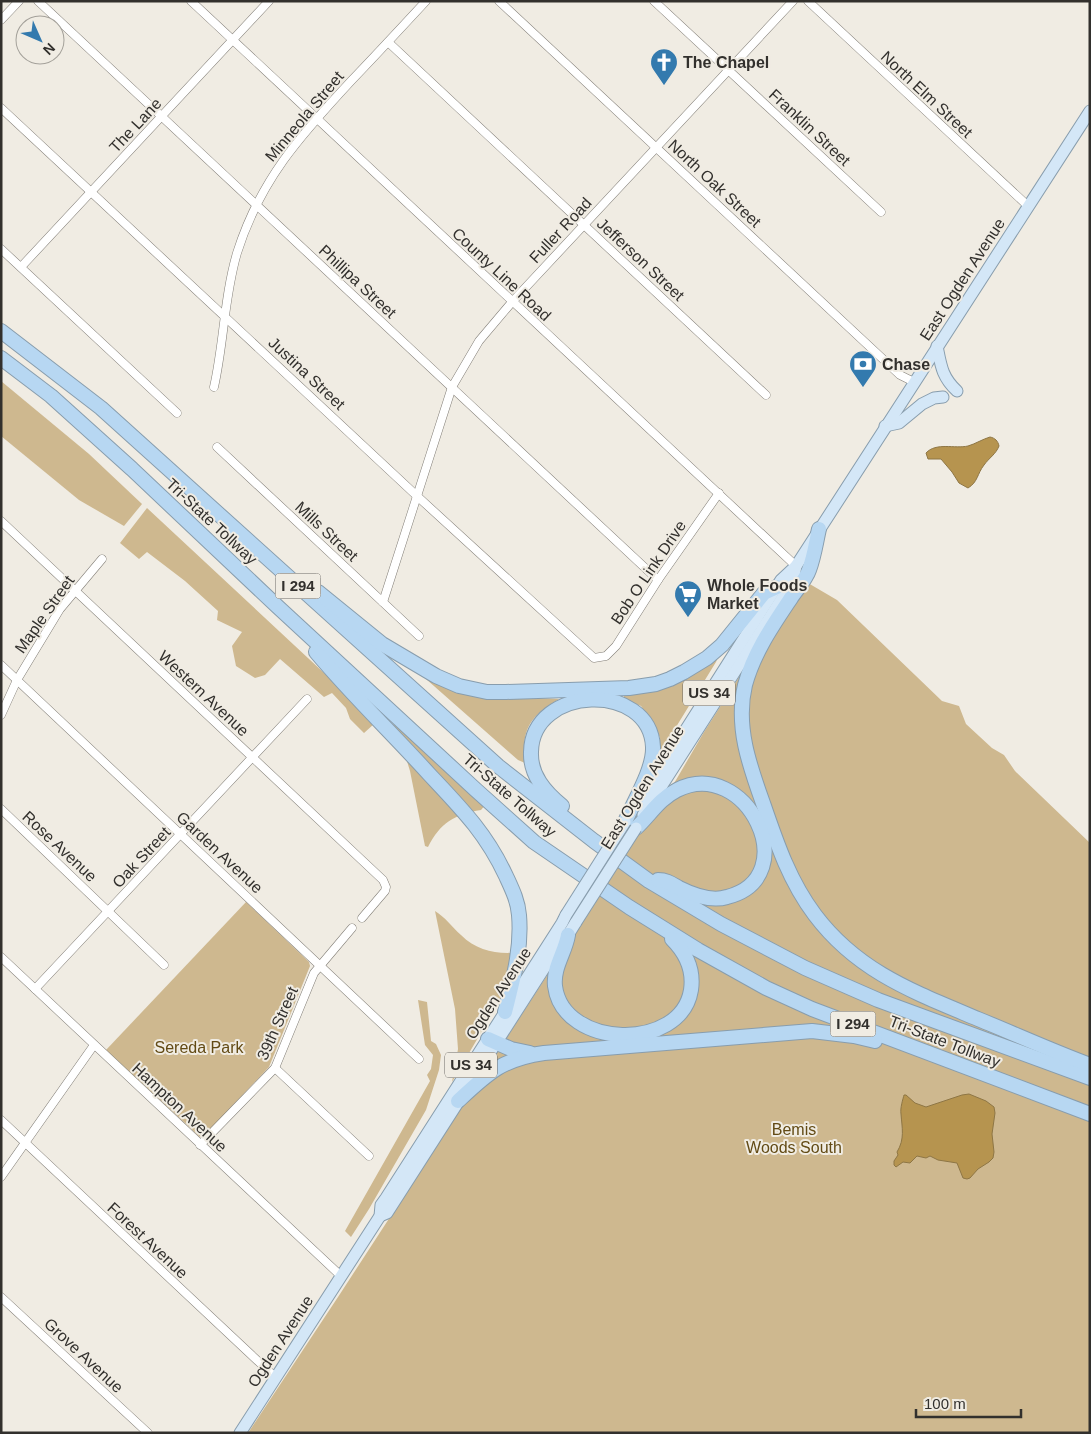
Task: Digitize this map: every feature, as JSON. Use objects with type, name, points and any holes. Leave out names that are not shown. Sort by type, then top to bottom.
[{"type":"highway","name":"Tri-State Tollway","points":[[1,331],[101,408],[498,766],[594,841],[649,881],[729,929],[805,968],[878,1000],[1090,1078]]},
{"type":"highway","name":"Tri-State Tollway","points":[[1,358],[51,396],[132,469],[278,607],[534,842],[629,907],[698,950],[766,988],[812,1008],[1090,1114]]},
{"type":"highway","points":[[819,529],[809,571],[758,650],[745,686],[743,701],[742,720],[746,751],[778,848],[790,874],[815,915],[829,932],[862,962],[882,975],[914,992],[1090,1065]]},
{"type":"highway","points":[[252,545],[268,554],[398,655],[458,686],[486,692],[629,688],[656,684],[670,679],[707,658],[722,645],[764,593],[777,587]]},
{"type":"highway","points":[[278,607],[335,674],[475,824],[496,853],[516,898],[519,914],[520,944],[505,1012]]},
{"type":"highway","points":[[594,841],[580,820],[557,802],[540,783],[532,763],[531,745],[535,730],[547,715],[556,708],[576,701],[609,701],[624,705],[637,714],[646,724],[653,746],[652,758],[631,825]]},
{"type":"highway","points":[[631,825],[648,817],[655,806],[667,795],[692,784],[704,783],[724,788],[743,803],[755,818],[763,834],[765,845],[764,857],[758,874],[751,883],[734,895],[725,898],[706,898],[693,894],[665,880],[649,881]]},
{"type":"highway","points":[[568,935],[566,946],[556,967],[555,984],[560,1002],[572,1018],[581,1025],[593,1030],[623,1035],[639,1034],[664,1027],[680,1014],[686,1005],[692,984],[689,963],[677,944],[668,935],[629,907]]},
{"type":"highway","points":[[458,1101],[493,1070],[518,1058],[536,1054],[591,1048],[812,1031],[854,1036],[892,1046],[927,1052]]},
{"type":"highway","points":[[492,1041],[511,1049],[536,1054]]},
{"type":"main road","name":"East Ogden Avenue","points":[[576,922],[631,825],[638,806],[781,580],[796,566],[1090,111]]},
{"type":"main road","points":[[937,346],[941,370],[948,382],[957,391]]},
{"type":"main road","points":[[886,426],[899,423],[922,404],[934,398],[943,397]]},
{"type":"main road","name":"East Ogden Avenue","points":[[566,915],[631,825],[643,814],[793,581],[796,566]]},
{"type":"main road","name":"Ogden Avenue","points":[[380,1216],[387,1213],[458,1101],[492,1041],[505,1012],[566,915]]},
{"type":"main road","name":"Ogden Avenue","points":[[240,1433],[380,1216],[381,1205],[492,1041],[576,922]]},
{"type":"street","points":[[1,20],[19,1]]},
{"type":"street","name":"Phillipa Street","points":[[38,1],[658,580]]},
{"type":"street","name":"County Line Road","points":[[191,1],[796,566]]},
{"type":"street","name":"The Lane","points":[[21,267],[269,1]]},
{"type":"street","name":"Minneola Street","points":[[214,387],[231,279],[237,253],[256,204],[279,164],[316,119],[426,1]]},
{"type":"street","name":"North Oak Street","points":[[499,1],[902,376],[914,382]]},
{"type":"street","name":"Franklin Street","points":[[654,1],[882,212]]},
{"type":"street","name":"Fuller Road","points":[[383,602],[452,387],[479,341],[512,302],[793,1]]},
{"type":"street","name":"North Elm Street","points":[[808,1],[1028,206]]},
{"type":"street","name":"Jefferson Street","points":[[388,42],[766,395]]},
{"type":"street","name":"Justina Street","points":[[1,108],[417,496],[594,658]]},
{"type":"street","points":[[1,249],[177,413]]},
{"type":"street","name":"Mills Street","points":[[217,447],[419,636]]},
{"type":"street","name":"Bob O Link Drive","points":[[594,658],[606,656],[616,646],[658,580],[719,493]]},
{"type":"street","name":"Western Avenue","points":[[1,521],[383,880],[386,887],[382,895],[362,918]]},
{"type":"street","name":"Maple Street","points":[[1,715],[17,680],[60,610],[102,559]]},
{"type":"street","name":"Garden Avenue","points":[[1,665],[419,1059]]},
{"type":"street","name":"Oak Street","points":[[35,989],[307,699]]},
{"type":"street","name":"Rose Avenue","points":[[1,810],[164,965]]},
{"type":"street","name":"39th Street","points":[[200,1145],[275,1068],[314,973],[352,928]]},
{"type":"street","name":"Hampton Avenue","points":[[1,957],[340,1276]]},
{"type":"street","points":[[1,1177],[94,1046]]},
{"type":"street","points":[[275,1068],[369,1156]]},
{"type":"street","name":"Forest Avenue","points":[[1,1120],[276,1378]]},
{"type":"street","name":"Grove Avenue","points":[[1,1297],[148,1433]]},
{"type":"green space","points":[[1,381],[89,454],[142,504],[124,526],[79,500],[1,436]]},
{"type":"green space","points":[[147,508],[367,713],[374,724],[364,733],[350,719],[346,708],[332,693],[324,697],[280,659],[265,675],[255,678],[236,666],[232,646],[242,632],[217,620],[218,611],[185,581],[147,552],[139,559],[120,543]]},
{"type":"green space","name":"Bemis Woods South","points":[[808,583],[837,600],[942,701],[959,706],[966,724],[992,748],[1004,755],[1015,771],[1090,843],[1090,1433],[248,1433],[676,780],[741,674]]},
{"type":"green space","points":[[719,655],[660,753],[660,738],[655,725],[641,706],[624,699],[624,694]]},
{"type":"green space","points":[[426,679],[474,693],[508,697],[559,699],[534,718],[526,732],[525,763],[518,760]]},
{"type":"green space","points":[[384,708],[486,804],[481,810],[463,814],[449,821],[438,832],[428,847],[425,846],[410,771],[398,732]]},
{"type":"green space","name":"Sereda Park","points":[[246,902],[309,962],[310,966],[269,1067],[205,1135],[200,1137],[106,1050]]},
{"type":"green space","points":[[435,911],[476,946],[502,953],[529,951],[452,1082],[458,1049],[455,1009]]},
{"type":"green space","points":[[418,1000],[427,1002],[431,1041],[436,1044],[441,1055],[439,1070],[426,1110],[351,1237],[345,1231],[430,1081],[427,1075],[431,1069],[433,1055],[425,1045]]},
{"type":"shaded area","points":[[990,437],[996,440],[999,446],[982,468],[974,483],[968,488],[959,483],[941,459],[928,459],[926,453],[940,447],[968,446]]},
{"type":"shaded area","points":[[969,1094],[986,1101],[994,1107],[992,1134],[994,1152],[993,1158],[989,1162],[967,1179],[963,1178],[957,1163],[938,1160],[930,1156],[926,1158],[917,1156],[910,1163],[903,1162],[896,1167],[894,1165],[902,1138],[901,1109],[904,1095],[915,1103],[926,1107]]},
{"type":"place","name":"The Chapel","points":[[664,86]]},
{"type":"place","name":"Chase","points":[[863,388]]},
{"type":"place","name":"Whole Foods Market","points":[[688,618]]}]
